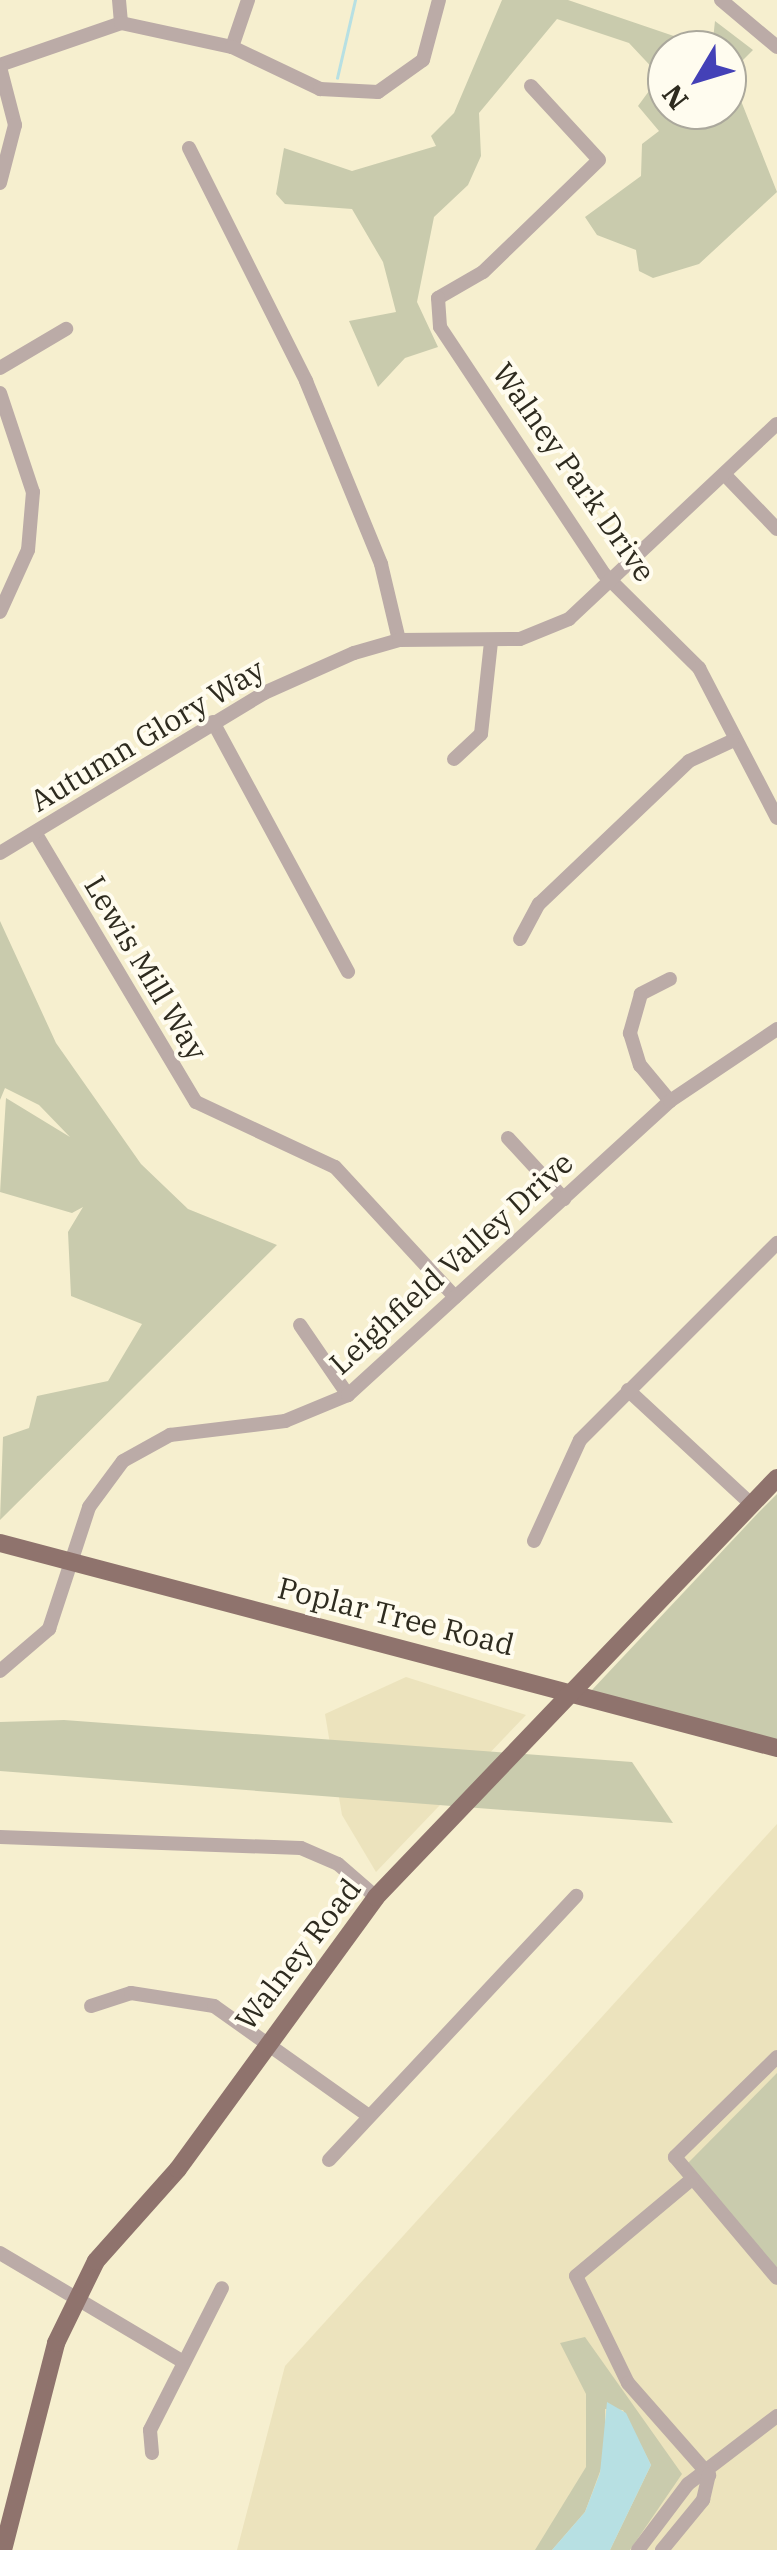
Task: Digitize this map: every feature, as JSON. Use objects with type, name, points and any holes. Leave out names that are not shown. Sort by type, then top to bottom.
[{"type":"main road","name":"Walney Road","points":[[3,2550],[40,2395],[76,2295],[193,2149],[267,2036],[376,1897],[777,1478]]},
{"type":"main road","name":"Poplar Tree Road","points":[[0,1543],[575,1690],[777,1748]]},
{"type":"street","points":[[119,0],[121,23]]},
{"type":"street","points":[[232,47],[248,0]]},
{"type":"street","points":[[0,183],[16,125],[0,66],[121,23],[232,47],[320,88],[378,92],[422,60],[439,0]]},
{"type":"street","points":[[721,0],[777,47]]},
{"type":"street","name":"Walney Park Drive","points":[[530,86],[598,160],[484,272],[438,298],[440,327],[613,584],[699,668],[732,741],[777,818]]},
{"type":"street","points":[[189,148],[306,381],[380,564],[399,640]]},
{"type":"street","points":[[0,368],[66,329]]},
{"type":"street","points":[[0,393],[33,492],[28,550],[0,612]]},
{"type":"street","name":"Autumn Glory Way","points":[[0,853],[213,722],[399,640],[491,642],[546,632],[613,584],[777,424]]},
{"type":"street","points":[[725,475],[777,529]]},
{"type":"street","points":[[454,760],[481,734],[491,642]]},
{"type":"street","points":[[213,722],[348,972]]},
{"type":"street","points":[[520,939],[539,904],[689,760],[732,741]]},
{"type":"street","name":"Lewis Mill Way","points":[[36,834],[196,1102],[335,1166],[454,1297]]},
{"type":"street","points":[[670,979],[638,998],[630,1032],[640,1064],[670,1100]]},
{"type":"street","name":"Leighfield Valley Drive","points":[[0,1671],[49,1630],[94,1497],[144,1446],[184,1430],[299,1418],[348,1395],[670,1100],[777,1029]]},
{"type":"street","points":[[508,1138],[564,1198]]},
{"type":"street","points":[[534,1541],[571,1453],[628,1390],[777,1242]]},
{"type":"street","points":[[300,1325],[348,1395]]},
{"type":"street","points":[[628,1390],[752,1505]]},
{"type":"street","points":[[0,1837],[301,1848],[338,1864],[376,1897]]},
{"type":"street","points":[[329,2160],[576,1896]]},
{"type":"street","points":[[90,2006],[121,1993],[179,1996],[267,2036],[370,2116]]},
{"type":"street","points":[[777,2056],[675,2158],[777,2278]]},
{"type":"street","points":[[692,2179],[576,2276],[628,2383],[709,2475]]},
{"type":"street","points":[[0,2254],[76,2295],[182,2362]]},
{"type":"street","points":[[152,2453],[150,2430],[222,2288]]},
{"type":"street","points":[[638,2550],[672,2500],[709,2475],[777,2416]]},
{"type":"street","points":[[662,2550],[703,2500],[709,2475]]},
{"type":"shaded area","points":[[406,1677],[526,1715],[376,1872],[342,1815],[325,1714]]},
{"type":"shaded area","points":[[777,1824],[777,2550],[237,2550],[285,2366]]},
{"type":"green space","points":[[502,0],[568,0],[656,30],[647,30],[647,62],[629,43],[557,19],[479,113],[481,156],[468,185],[434,217],[417,302],[438,347],[405,358],[378,387],[349,321],[396,312],[383,262],[352,209],[285,204],[276,194],[284,148],[352,171],[436,146],[431,136],[454,113]]},
{"type":"green space","points":[[647,94],[647,117],[638,106]]},
{"type":"green space","points":[[747,116],[777,192],[699,264],[653,278],[639,271],[636,250],[597,235],[585,217],[641,176],[642,144],[659,131],[747,130]]},
{"type":"green space","points":[[0,921],[56,1043],[141,1164],[188,1209],[277,1245],[0,1520],[3,1437],[29,1428],[37,1396],[108,1381],[142,1324],[71,1296],[68,1232],[83,1207],[72,1213],[0,1192],[6,1098],[70,1137],[39,1105],[5,1088],[0,1100]]},
{"type":"green space","points":[[777,1494],[777,1743],[591,1691],[759,1512]]},
{"type":"green space","points":[[64,1720],[632,1762],[673,1823],[0,1771],[0,1722]]},
{"type":"green space","points":[[777,2073],[777,2269],[686,2165]]},
{"type":"green space","points":[[585,2337],[682,2474],[630,2550],[610,2550],[651,2465],[623,2410],[605,2409],[605,2458],[585,2512],[552,2550],[535,2550],[586,2467],[586,2394],[560,2343]]},
{"type":"water","points":[[607,2402],[626,2413],[651,2465],[610,2550],[552,2550],[585,2512],[600,2473]]},
{"type":"waterway","points":[[337,78],[355,0]]}]
